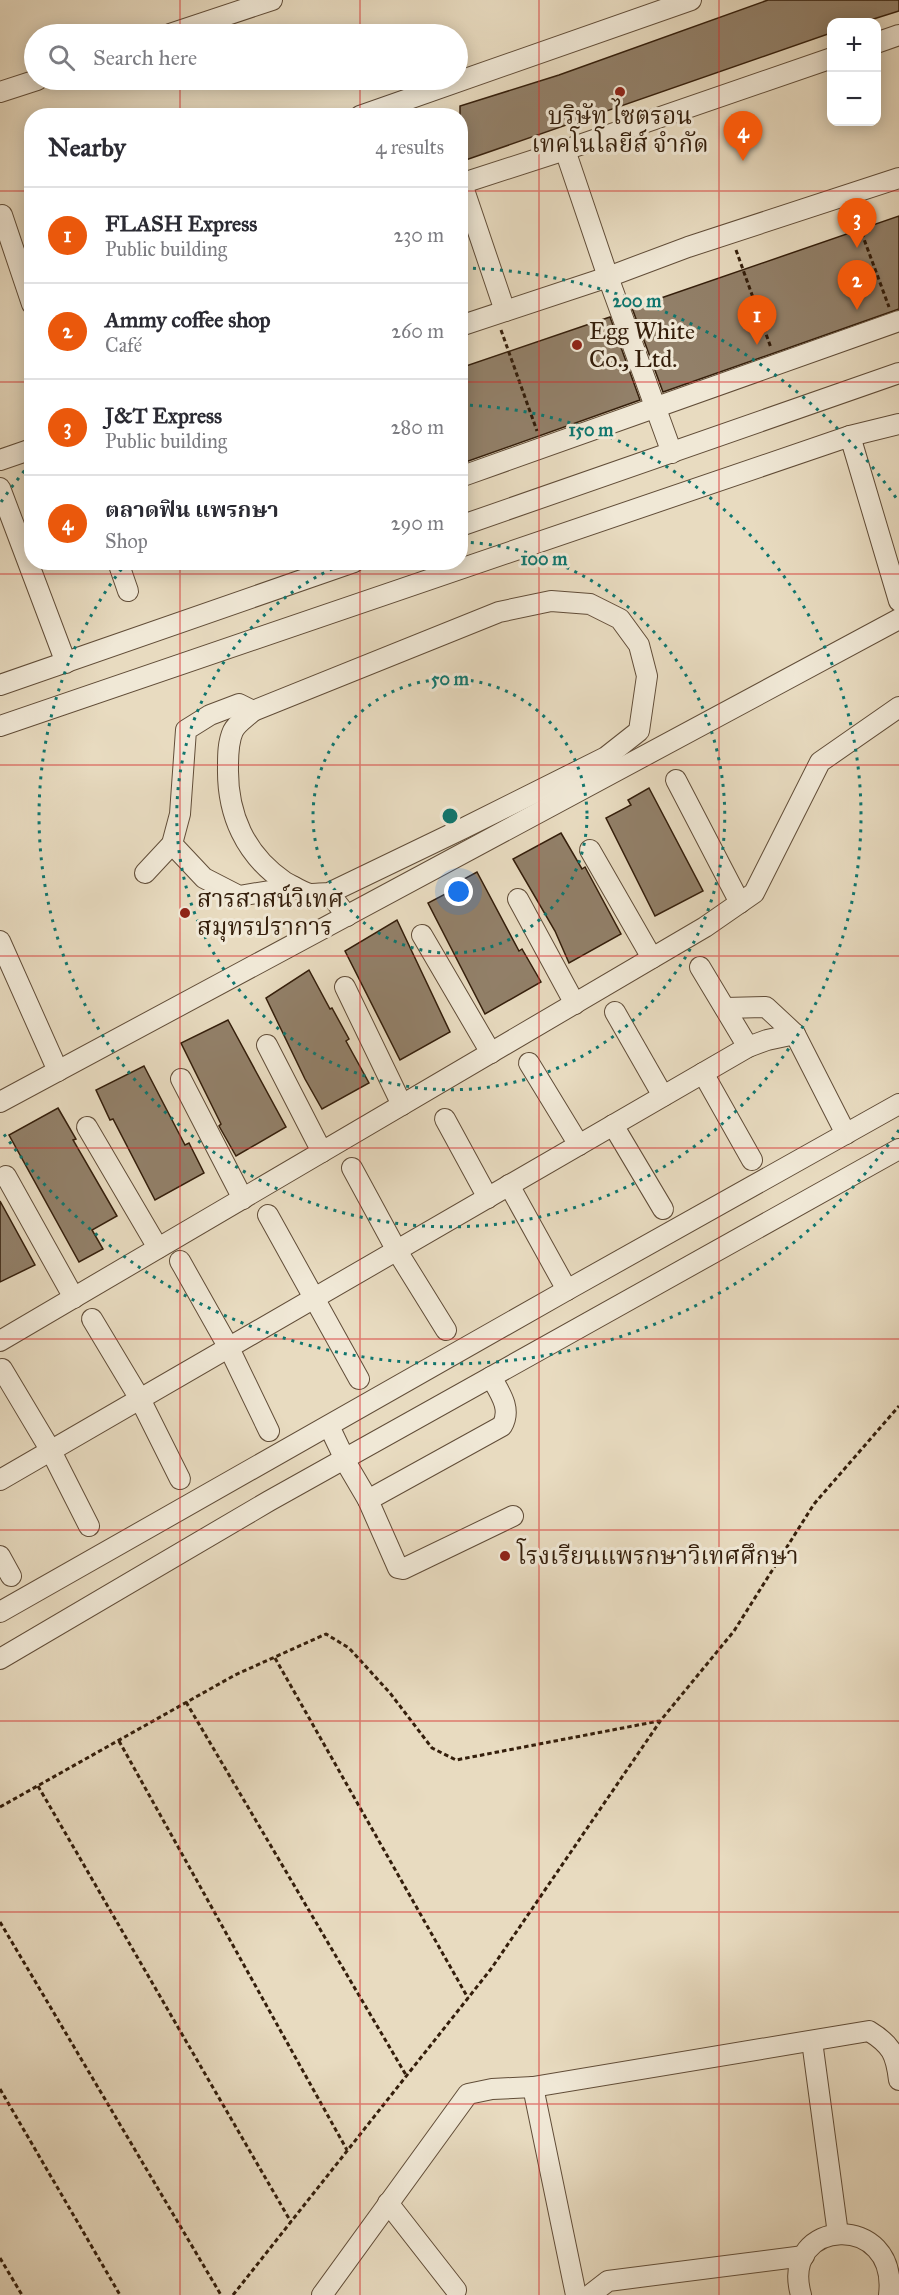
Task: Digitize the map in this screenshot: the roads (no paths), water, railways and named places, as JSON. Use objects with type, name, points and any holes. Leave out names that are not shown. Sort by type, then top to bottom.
[{"type":"street","points":[[200,24],[272,0]]},
{"type":"street","points":[[468,78],[691,0]]},
{"type":"street","points":[[881,41],[899,35]]},
{"type":"street","points":[[468,182],[827,59]]},
{"type":"street","points":[[0,92],[24,84]]},
{"type":"street","points":[[383,108],[434,90]]},
{"type":"street","points":[[566,150],[608,277],[672,453]]},
{"type":"street","points":[[468,323],[608,277],[730,233],[899,178]]},
{"type":"street","points":[[468,207],[500,312]]},
{"type":"street","points":[[2,215],[24,280]]},
{"type":"street","points":[[468,474],[897,322]]},
{"type":"street","points":[[468,523],[899,373]]},
{"type":"street","points":[[468,566],[850,436],[899,424]]},
{"type":"street","points":[[850,436],[899,601]]},
{"type":"street","points":[[0,460],[24,452]]},
{"type":"street","points":[[0,488],[24,552]]},
{"type":"street","points":[[31,570],[66,663]]},
{"type":"street","points":[[121,570],[128,591]]},
{"type":"street","points":[[0,686],[312,570]]},
{"type":"street","points":[[0,726],[457,570]]},
{"type":"street","points":[[551,602],[590,604],[620,619],[639,645],[647,676],[639,731],[606,757],[329,892],[310,894],[294,887],[277,876],[258,857],[232,815],[227,790],[228,750],[234,729],[253,711],[500,612],[551,602]]},
{"type":"street","points":[[0,1102],[899,619]]},
{"type":"street","points":[[145,873],[172,844],[180,814],[186,730],[210,715],[239,704],[253,711]]},
{"type":"street","points":[[0,1341],[575,1004],[705,927],[740,903],[754,893],[820,762],[899,707]]},
{"type":"street","points":[[676,780],[740,903]]},
{"type":"street","points":[[172,844],[204,878],[239,896],[294,887]]},
{"type":"street","points":[[590,850],[652,958]]},
{"type":"street","points":[[329,892],[346,916]]},
{"type":"street","points":[[518,899],[575,1004]]},
{"type":"street","points":[[422,935],[491,1053]]},
{"type":"street","points":[[0,941],[57,1071]]},
{"type":"street","points":[[700,967],[748,1047]]},
{"type":"street","points":[[345,987],[402,1105]]},
{"type":"street","points":[[725,1008],[766,1007],[795,1034],[846,1134]]},
{"type":"street","points":[[615,1012],[663,1096]]},
{"type":"street","points":[[0,1480],[748,1047],[795,1034]]},
{"type":"street","points":[[267,1045],[322,1152]]},
{"type":"street","points":[[529,1063],[579,1145]]},
{"type":"street","points":[[703,1073],[752,1160]]},
{"type":"street","points":[[181,1078],[243,1198]]},
{"type":"street","points":[[0,1612],[899,1104]]},
{"type":"street","points":[[445,1119],[488,1198]]},
{"type":"street","points":[[613,1125],[663,1209]]},
{"type":"street","points":[[87,1127],[158,1248]]},
{"type":"street","points":[[0,1659],[899,1149]]},
{"type":"street","points":[[352,1168],[397,1251],[446,1329]]},
{"type":"street","points":[[6,1176],[74,1298]]},
{"type":"street","points":[[509,1185],[567,1290]]},
{"type":"street","points":[[268,1215],[359,1379]]},
{"type":"street","points":[[180,1261],[229,1348],[269,1431]]},
{"type":"street","points":[[92,1319],[140,1399],[180,1479]]},
{"type":"street","points":[[2,1369],[51,1451],[89,1526]]},
{"type":"street","points":[[368,1500],[502,1426],[507,1418],[506,1408],[493,1381]]},
{"type":"street","points":[[329,1426],[346,1463],[368,1500],[398,1568],[403,1569],[513,1516]]},
{"type":"street","points":[[0,1556],[11,1576]]},
{"type":"street","points":[[322,2295],[468,2094],[492,2089],[533,2087],[869,2031],[881,2038],[896,2058],[899,2080]]},
{"type":"street","points":[[812,2041],[838,2234]]},
{"type":"street","points":[[533,2087],[576,2295]]},
{"type":"street","points":[[388,2203],[456,2290]]},
{"type":"street","points":[[801,2295],[798,2286],[799,2270],[804,2256],[814,2244],[827,2236],[838,2234],[858,2235],[872,2241],[883,2252],[895,2270],[889,2295]]},
{"type":"street","points":[[590,2295],[608,2281],[804,2256]]},
{"type":"place","name":"บริษัท ไซตรอน เทคโนโลยีส์ จำกัด","points":[[620,92]]},
{"type":"place","name":"ตลาดฟิน แพรกษา","points":[[743,161]]},
{"type":"place","name":"J&T Express","points":[[857,248]]},
{"type":"place","name":"Ammy coffee shop","points":[[857,310]]},
{"type":"place","name":"Egg White Co., Ltd.","points":[[577,345]]},
{"type":"place","name":"FLASH Express","points":[[757,345]]},
{"type":"place","name":"สารสาสน์วิเทศ สมุทรปราการ","points":[[185,913]]},
{"type":"place","name":"โรงเรียนแพรกษาวิเทศศึกษา","points":[[505,1556]]}]
